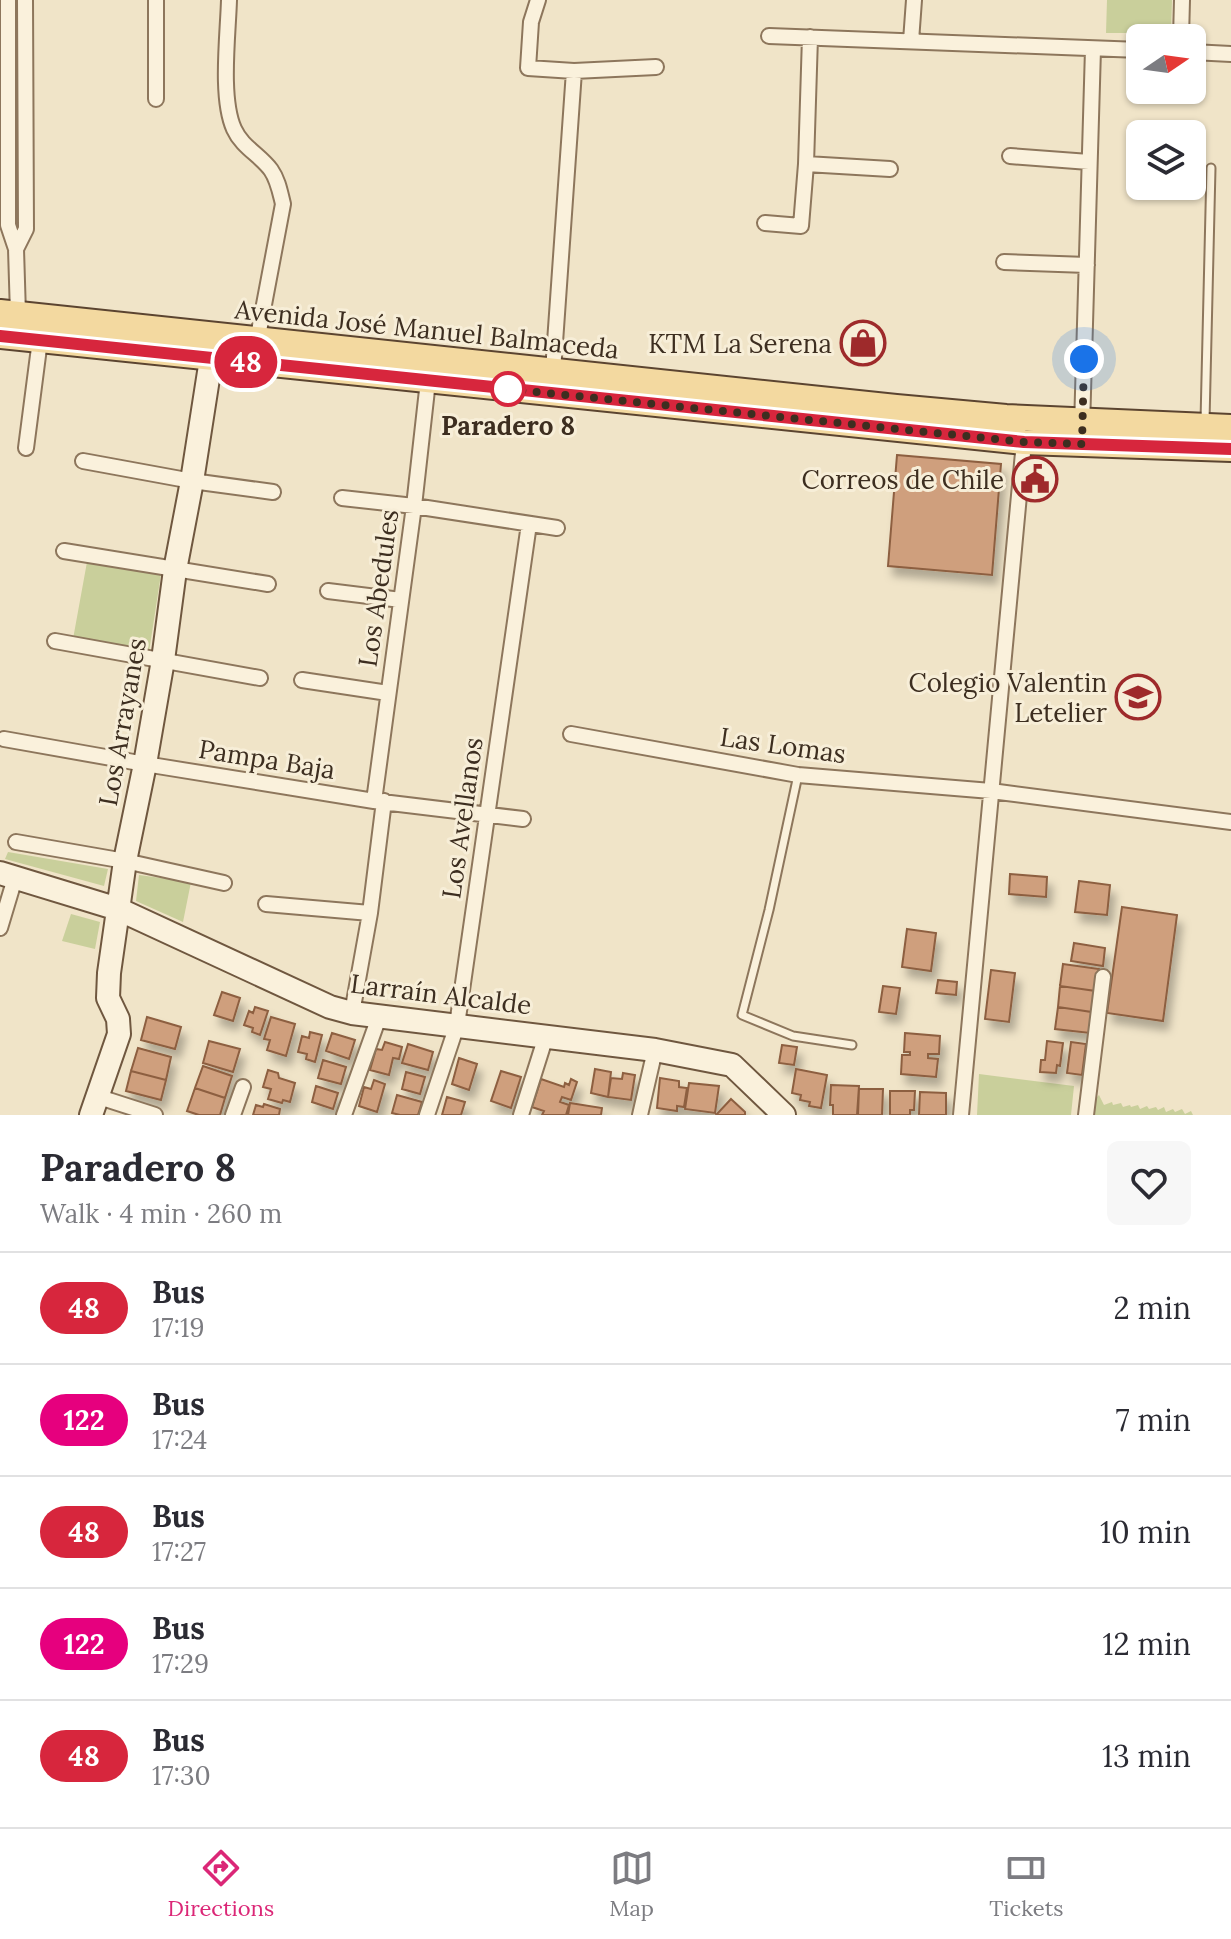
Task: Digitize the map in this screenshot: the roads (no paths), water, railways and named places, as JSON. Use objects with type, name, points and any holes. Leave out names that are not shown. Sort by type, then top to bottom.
[{"type":"main road","name":"Avenida José Manuel Balmaceda","points":[[9,313],[256,351],[553,371],[1006,417],[1082,433],[1231,449]]},
{"type":"main road","name":"Avenida José Manuel Balmaceda","points":[[0,336],[213,346]]},
{"type":"main road","name":"Avenida José Manuel Balmaceda","points":[[256,351],[428,381],[1024,442],[1082,433],[1231,427]]},
{"type":"street","points":[[8,0],[8,225],[16,249]]},
{"type":"street","points":[[9,313],[16,249],[26,229],[25,0]]},
{"type":"street","points":[[156,0],[156,99]]},
{"type":"street","points":[[229,0],[226,104],[234,131],[250,151],[270,168],[283,204],[256,351]]},
{"type":"street","points":[[538,0],[531,22],[528,68],[574,71],[656,67]]},
{"type":"street","points":[[911,41],[914,0]]},
{"type":"street","points":[[1181,24],[1182,0]]},
{"type":"street","points":[[769,36],[1126,50]]},
{"type":"street","points":[[765,223],[801,226],[810,37]]},
{"type":"street","points":[[1082,433],[1093,49]]},
{"type":"street","points":[[1206,53],[1231,54]]},
{"type":"street","points":[[553,371],[574,71]]},
{"type":"street","points":[[8,94],[25,93]]},
{"type":"street","points":[[1010,156],[1089,162]]},
{"type":"street","points":[[806,164],[890,169]]},
{"type":"street","points":[[1004,262],[1087,265]]},
{"type":"street","points":[[26,448],[40,340]]},
{"type":"street","name":"Los Arrayanes","points":[[93,1106],[119,1034],[118,1019],[108,998],[109,973],[125,861],[163,660],[213,346]]},
{"type":"street","name":"Los Abedules","points":[[352,1013],[370,913],[388,693],[428,381]]},
{"type":"street","points":[[961,1115],[1024,442]]},
{"type":"street","points":[[83,461],[273,492]]},
{"type":"street","points":[[342,498],[557,528]]},
{"type":"street","name":"Los Avellanos","points":[[427,1115],[457,1025],[529,524]]},
{"type":"street","points":[[64,551],[268,584]]},
{"type":"street","points":[[328,591],[401,600]]},
{"type":"street","points":[[55,641],[260,678]]},
{"type":"street","points":[[302,680],[388,693]]},
{"type":"street","name":"Las Lomas","points":[[571,734],[798,775],[991,791]]},
{"type":"street","name":"Pampa Baja","points":[[4,739],[379,801],[523,819]]},
{"type":"street","points":[[991,791],[1231,822]]},
{"type":"street","points":[[16,842],[125,861],[224,883]]},
{"type":"street","points":[[0,928],[7,875]]},
{"type":"street","name":"Larraín Alcalde","points":[[7,875],[118,909],[330,1007],[352,1013],[655,1050],[732,1065],[784,1115]]},
{"type":"street","points":[[266,904],[370,913]]},
{"type":"street","points":[[1086,1115],[1103,977]]},
{"type":"street","points":[[344,1115],[379,1017]]},
{"type":"street","points":[[521,1115],[546,1036]]},
{"type":"street","points":[[640,1115],[655,1050]]},
{"type":"street","points":[[233,1115],[243,1087]]},
{"type":"street","points":[[93,1106],[155,1115]]},
{"type":"lane","points":[[1205,426],[1211,168]]},
{"type":"lane","points":[[798,775],[769,910],[742,1015],[793,1036],[852,1045]]},
{"type":"place","name":"KTM La Serena","points":[[863,343]]},
{"type":"place","name":"Paradero 8","points":[[508,389]]},
{"type":"place","name":"Correos de Chile","points":[[1035,479]]},
{"type":"place","name":"Colegio Valentin Letelier","points":[[1138,697]]}]
